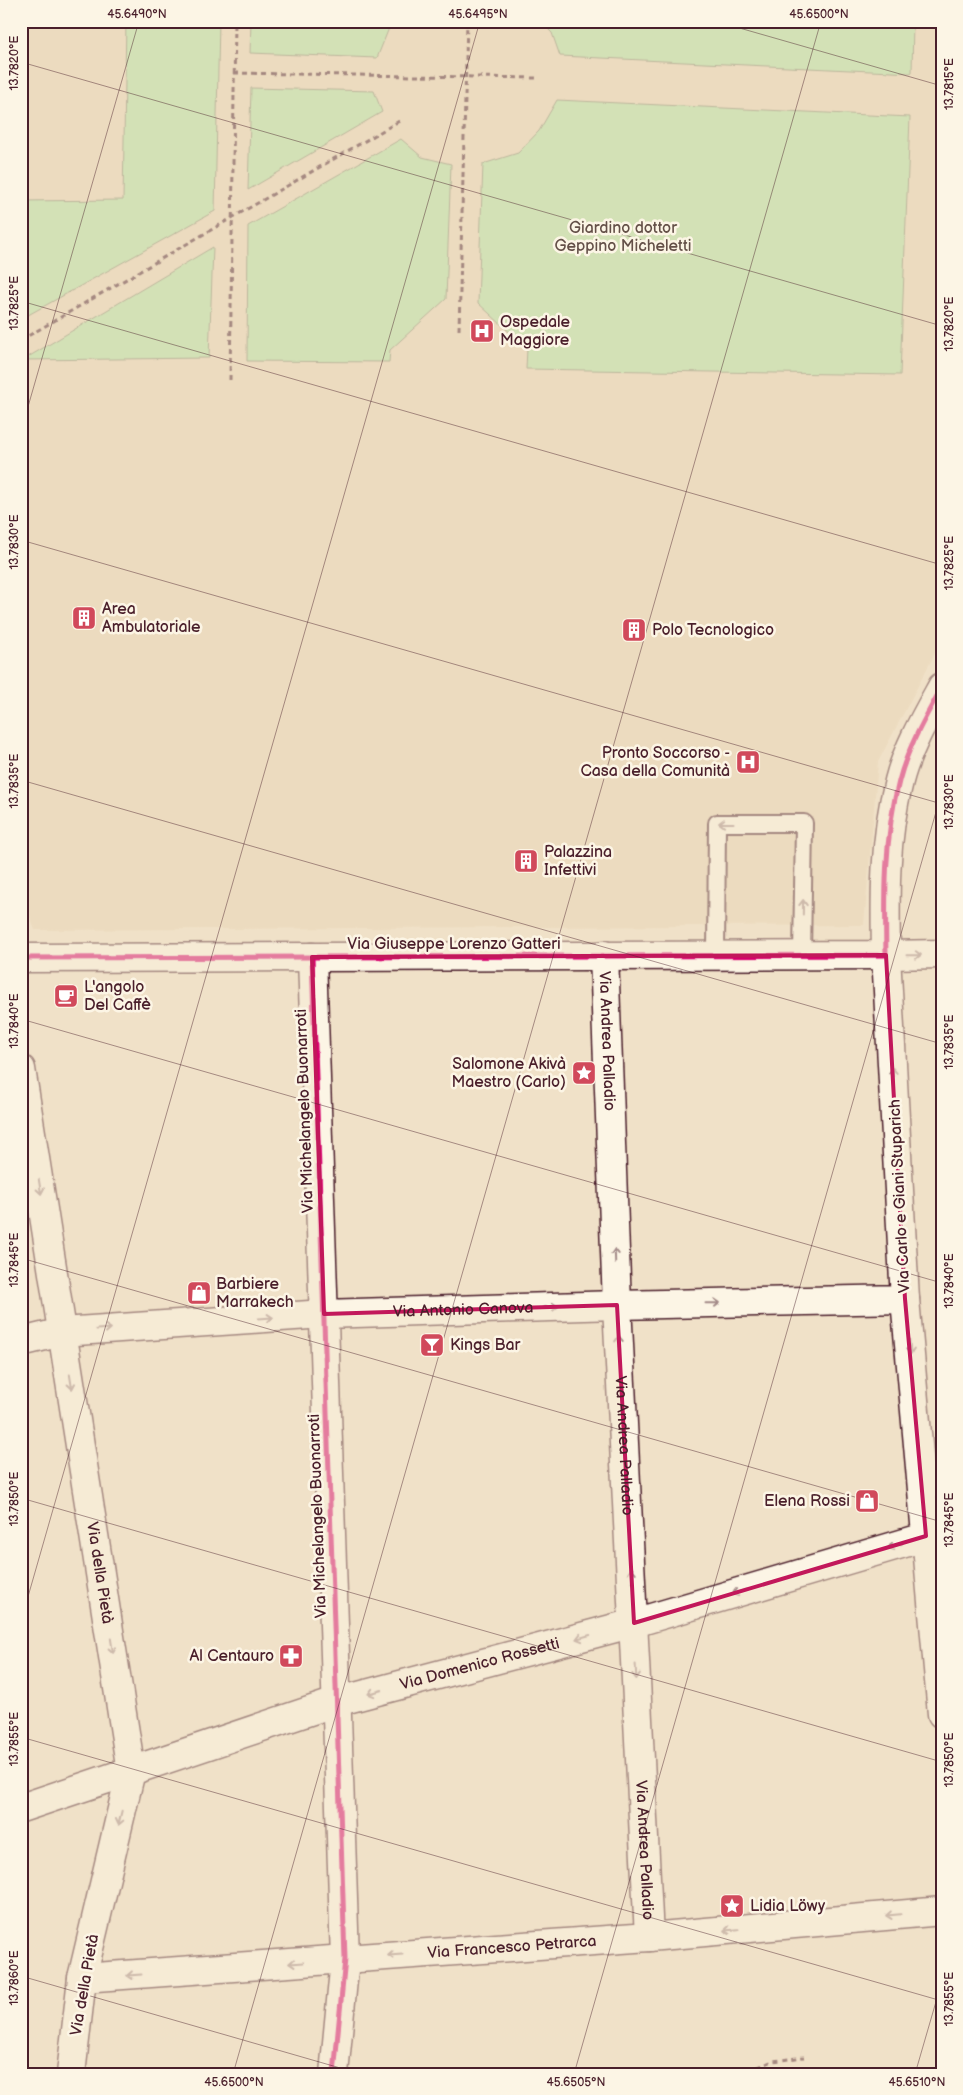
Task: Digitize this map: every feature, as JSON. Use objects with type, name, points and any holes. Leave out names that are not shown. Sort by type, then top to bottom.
[{"type":"street","name":"Via Carlo e Giani Stuparich","points":[[942,687],[922,724],[899,780],[889,836],[886,880],[886,955],[905,1299],[934,1534],[942,1714]]},
{"type":"street","name":"Via Giuseppe Lorenzo Gatteri","points":[[21,958],[942,954]]},
{"type":"street","name":"Via Andrea Palladio","points":[[604,955],[617,1305],[648,1937]]},
{"type":"street","name":"Via Michelangelo Buonarroti","points":[[312,957],[345,1959],[334,2074]]},
{"type":"street","name":"Via della Pietà","points":[[21,1069],[131,1771],[82,1978],[71,2074]]},
{"type":"street","name":"Via Antonio Canova","points":[[21,1342],[62,1332],[324,1314],[905,1299]]},
{"type":"street","name":"Via Domenico Rossetti","points":[[21,1808],[336,1702],[634,1624],[934,1534]]},
{"type":"street","name":"Via Francesco Petrarca","points":[[82,1978],[648,1937],[942,1911]]},
{"type":"lane","points":[[716,956],[717,823],[804,823],[802,956]]},
{"type":"path","points":[[230,380],[235,21]]},
{"type":"path","points":[[402,21],[409,25]]},
{"type":"path","points":[[459,330],[467,21]]},
{"type":"path","points":[[234,73],[536,78]]},
{"type":"path","points":[[21,340],[401,120]]},
{"type":"path","points":[[741,2074],[773,2061],[804,2057]]},
{"type":"highlighted area","points":[[886,955],[905,1299],[926,1536],[634,1623],[617,1305],[324,1314],[312,957]]},
{"type":"shaded area","name":"Ospedale Maggiore","points":[[21,21],[942,21],[942,640],[878,762],[864,925],[35,930],[21,895]]},
{"type":"green space","points":[[126,21],[219,21],[215,211],[21,319],[21,201],[123,200]]},
{"type":"green space","points":[[251,21],[377,21],[389,28],[377,58],[250,53]]},
{"type":"green space","points":[[540,21],[913,21],[912,73],[560,56],[552,33]]},
{"type":"green space","points":[[251,88],[374,91],[382,112],[248,190]]},
{"type":"green space","name":"Giardino dottor Geppino Micheletti","points":[[557,100],[910,117],[900,375],[526,369],[527,348],[478,303],[483,164],[518,153],[539,131]]},
{"type":"green space","points":[[401,139],[422,157],[451,164],[446,299],[390,350],[389,362],[247,361],[248,226]]},
{"type":"green space","points":[[213,247],[209,358],[23,360]]},
{"type":"cycle path","points":[[21,958],[886,955],[886,868],[894,802],[907,757],[942,687]]},
{"type":"cycle path","points":[[312,957],[345,1959],[334,2074]]},
{"type":"place","name":"Ospedale Maggiore","points":[[482,331]]},
{"type":"place","name":"Area Ambulatoriale","points":[[84,618]]},
{"type":"place","name":"Polo Tecnologico","points":[[634,630]]},
{"type":"place","name":"Pronto Soccorso - Casa della Comunità","points":[[748,762]]},
{"type":"place","name":"Palazzina Infettivi","points":[[526,861]]},
{"type":"place","name":"L'angolo Del Caffè","points":[[66,996]]},
{"type":"place","name":"Salomone Akivà Maestro (Carlo)","points":[[584,1073]]},
{"type":"place","name":"Barbiere Marrakech","points":[[199,1293]]},
{"type":"place","name":"Kings Bar","points":[[432,1345]]},
{"type":"place","name":"Elena Rossi","points":[[867,1501]]},
{"type":"place","name":"Al Centauro","points":[[291,1656]]},
{"type":"place","name":"Lidia Löwy","points":[[732,1906]]}]
